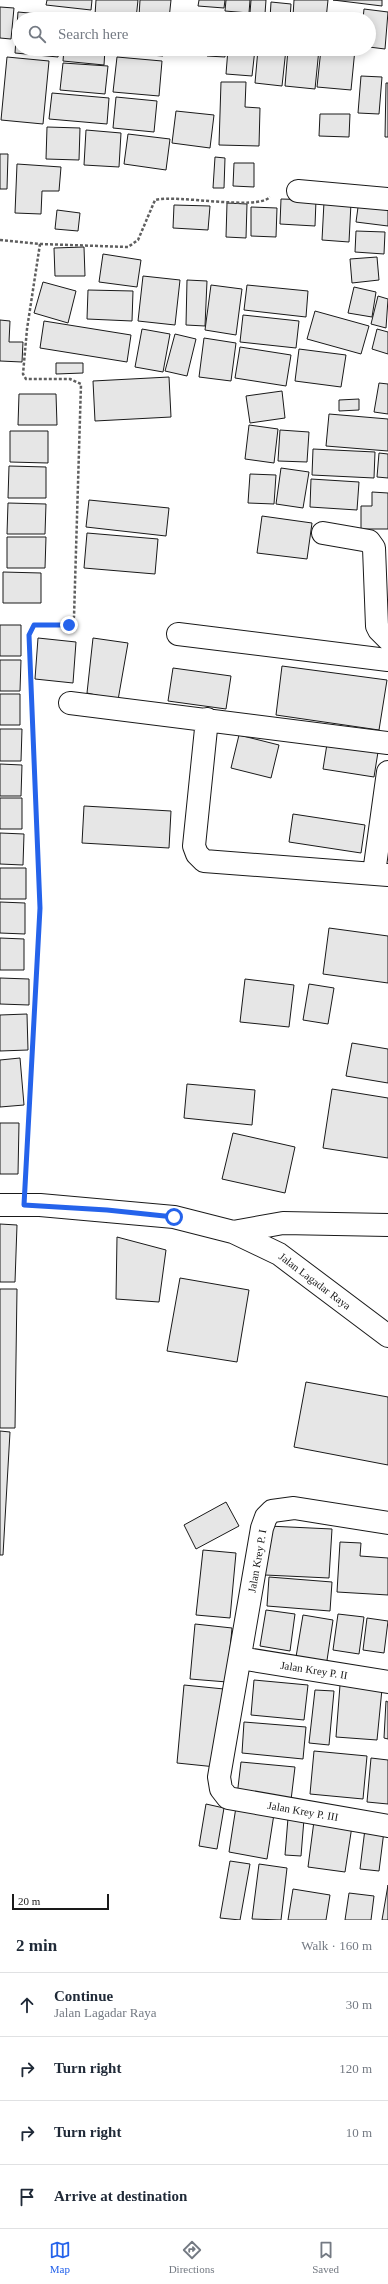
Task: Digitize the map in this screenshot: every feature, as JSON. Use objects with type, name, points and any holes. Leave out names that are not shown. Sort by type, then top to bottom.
[{"type":"street","points":[[298,191],[388,199]]},
{"type":"street","points":[[323,533],[368,541],[374,548],[377,626],[388,639]]},
{"type":"street","points":[[178,634],[388,660]]},
{"type":"street","points":[[70,703],[388,742]]},
{"type":"street","points":[[207,719],[194,846],[197,854],[204,861],[381,874],[388,772]]},
{"type":"street","name":"Jalan Lagadar Raya","points":[[0,1205],[107,1210],[174,1217],[232,1232],[280,1254],[388,1336]]},
{"type":"street","points":[[232,1232],[283,1223],[388,1224]]},
{"type":"street","name":"Jalan Krey P. I","points":[[240,1658],[262,1528],[266,1517],[272,1511],[294,1508],[388,1523]]},
{"type":"street","name":"Jalan Krey P. II","points":[[240,1658],[388,1682]]},
{"type":"street","name":"Jalan Krey P. III","points":[[240,1658],[219,1777],[221,1789],[228,1798],[388,1826]]},
{"type":"path","points":[[0,240],[40,244],[128,247],[138,240],[155,200],[162,198],[196,201],[258,201],[268,199],[274,193],[298,191]]},
{"type":"path","points":[[24,1205],[40,908],[29,635],[34,625],[69,625],[74,617],[81,384],[70,379],[26,379],[23,374],[27,329],[40,244]]},
{"type":"building","points":[[47,0],[92,0],[91,10],[46,5]]},
{"type":"building","points":[[96,0],[138,0],[137,12],[95,12]]},
{"type":"building","points":[[140,0],[171,0],[170,12],[139,12]]},
{"type":"building","points":[[199,0],[225,0],[224,8],[198,6]]},
{"type":"building","points":[[226,0],[250,0],[249,12],[225,11]]},
{"type":"building","points":[[251,0],[266,0],[265,12],[250,12]]},
{"type":"building","points":[[294,0],[328,0],[327,12],[293,12]]},
{"type":"building","points":[[333,0],[382,0],[382,6]]},
{"type":"building","points":[[271,2],[291,4],[290,12],[270,12]]},
{"type":"building","points":[[0,7],[14,8],[14,12],[12,12],[11,39],[0,38]]},
{"type":"building","points":[[364,9],[388,12],[385,49],[376,48],[376,12],[364,12]]},
{"type":"building","points":[[63,56],[105,56],[104,65],[63,61]]},
{"type":"building","points":[[227,56],[254,56],[252,76],[226,74]]},
{"type":"building","points":[[257,56],[285,56],[282,86],[255,83]]},
{"type":"building","points":[[287,56],[318,56],[315,89],[285,86]]},
{"type":"building","points":[[320,56],[354,56],[351,90],[317,87]]},
{"type":"building","points":[[7,57],[49,61],[43,124],[1,120]]},
{"type":"building","points":[[117,57],[162,61],[159,96],[113,92]]},
{"type":"building","points":[[63,63],[108,66],[105,94],[60,90]]},
{"type":"building","points":[[361,76],[382,77],[379,114],[358,113]]},
{"type":"building","points":[[221,82],[246,82],[245,107],[260,108],[259,146],[219,145]]},
{"type":"building","points":[[386,83],[388,83],[388,137],[385,137]]},
{"type":"building","points":[[52,93],[109,98],[107,124],[49,119]]},
{"type":"building","points":[[116,97],[157,101],[154,132],[113,128]]},
{"type":"building","points":[[176,111],[214,115],[210,148],[172,143]]},
{"type":"building","points":[[320,114],[350,114],[349,137],[319,136]]},
{"type":"building","points":[[47,127],[80,128],[79,160],[46,159]]},
{"type":"building","points":[[86,130],[121,133],[119,167],[84,165]]},
{"type":"building","points":[[128,134],[170,139],[166,170],[124,164]]},
{"type":"building","points":[[0,154],[8,154],[7,189],[0,189]]},
{"type":"building","points":[[215,157],[225,158],[224,188],[213,188]]},
{"type":"building","points":[[234,163],[254,163],[254,187],[233,186]]},
{"type":"building","points":[[17,164],[61,167],[59,191],[42,191],[41,214],[15,213]]},
{"type":"building","points":[[281,199],[316,200],[315,226],[280,224]]},
{"type":"building","points":[[359,200],[388,203],[388,226],[356,222]]},
{"type":"building","points":[[324,202],[351,203],[349,242],[322,240]]},
{"type":"building","points":[[227,203],[247,204],[246,238],[226,237]]},
{"type":"building","points":[[174,205],[210,206],[208,230],[173,228]]},
{"type":"building","points":[[251,207],[277,208],[276,237],[251,236]]},
{"type":"building","points":[[57,210],[80,213],[78,231],[55,229]]},
{"type":"building","points":[[356,231],[385,232],[384,254],[355,252]]},
{"type":"building","points":[[84,247],[85,276],[55,276],[54,248]]},
{"type":"building","points":[[103,254],[141,260],[137,287],[99,282]]},
{"type":"building","points":[[377,257],[379,280],[352,283],[350,259]]},
{"type":"building","points":[[143,276],[180,280],[175,325],[138,321]]},
{"type":"building","points":[[187,280],[207,281],[205,326],[186,325]]},
{"type":"building","points":[[43,282],[76,291],[68,323],[34,313]]},
{"type":"building","points":[[211,285],[242,289],[236,335],[205,330]]},
{"type":"building","points":[[247,285],[308,291],[306,317],[244,310]]},
{"type":"building","points":[[354,287],[376,292],[372,317],[348,313]]},
{"type":"building","points":[[88,290],[133,291],[132,321],[87,319]]},
{"type":"building","points":[[378,296],[388,299],[386,328],[371,324]]},
{"type":"building","points":[[315,311],[369,326],[361,354],[307,339]]},
{"type":"building","points":[[243,315],[299,321],[296,348],[240,342]]},
{"type":"building","points":[[0,320],[10,321],[9,342],[23,342],[22,362],[0,361]]},
{"type":"building","points":[[44,321],[131,335],[127,362],[40,348]]},
{"type":"building","points":[[142,329],[170,334],[163,372],[135,367]]},
{"type":"building","points":[[377,329],[388,332],[388,354],[372,349]]},
{"type":"building","points":[[175,334],[196,339],[187,376],[165,371]]},
{"type":"building","points":[[204,338],[236,343],[231,381],[199,377]]},
{"type":"building","points":[[240,347],[291,355],[286,386],[235,378]]},
{"type":"building","points":[[299,349],[346,355],[341,387],[295,381]]},
{"type":"building","points":[[56,363],[83,363],[83,373],[56,374]]},
{"type":"building","points":[[169,377],[171,417],[95,421],[93,381]]},
{"type":"building","points":[[379,383],[388,384],[388,414],[374,412]]},
{"type":"building","points":[[282,391],[285,418],[250,423],[246,396]]},
{"type":"building","points":[[19,394],[56,394],[57,425],[18,425]]},
{"type":"building","points":[[359,399],[359,410],[339,411],[339,400]]},
{"type":"building","points":[[329,414],[388,419],[388,451],[326,446]]},
{"type":"building","points":[[249,425],[278,429],[274,463],[245,459]]},
{"type":"building","points":[[280,430],[309,432],[307,462],[278,461]]},
{"type":"building","points":[[10,431],[48,431],[48,463],[10,462]]},
{"type":"building","points":[[313,449],[375,452],[374,478],[312,475]]},
{"type":"building","points":[[379,453],[388,454],[388,478],[377,477]]},
{"type":"building","points":[[9,466],[46,467],[46,498],[8,498]]},
{"type":"building","points":[[281,468],[309,472],[303,508],[276,504]]},
{"type":"building","points":[[250,474],[276,475],[274,504],[248,503]]},
{"type":"building","points":[[311,479],[359,482],[357,510],[310,507]]},
{"type":"building","points":[[372,492],[388,493],[388,529],[361,529],[361,506],[372,506]]},
{"type":"building","points":[[89,500],[169,508],[166,536],[86,527]]},
{"type":"building","points":[[8,503],[46,504],[45,534],[7,534]]},
{"type":"building","points":[[262,516],[312,523],[307,559],[257,553]]},
{"type":"building","points":[[87,533],[158,539],[155,574],[84,568]]},
{"type":"building","points":[[7,537],[46,537],[45,568],[7,568]]},
{"type":"building","points":[[3,572],[41,573],[41,603],[3,603]]},
{"type":"building","points":[[0,625],[21,625],[21,656],[0,656]]},
{"type":"building","points":[[38,638],[76,642],[73,683],[35,679]]},
{"type":"building","points":[[93,638],[128,643],[118,700],[87,693]]},
{"type":"building","points":[[0,660],[21,660],[20,691],[0,691]]},
{"type":"building","points":[[282,666],[387,680],[379,730],[276,715]]},
{"type":"building","points":[[173,668],[231,676],[226,709],[168,701]]},
{"type":"building","points":[[0,694],[20,694],[20,725],[0,725]]},
{"type":"building","points":[[0,729],[22,729],[21,761],[0,761]]},
{"type":"building","points":[[239,735],[279,745],[271,778],[231,768]]},
{"type":"building","points":[[327,744],[378,752],[374,777],[323,769]]},
{"type":"building","points":[[0,764],[22,765],[21,796],[0,796]]},
{"type":"building","points":[[0,798],[22,798],[22,829],[0,829]]},
{"type":"building","points":[[84,806],[171,811],[169,848],[82,843]]},
{"type":"building","points":[[293,814],[365,825],[361,853],[289,842]]},
{"type":"building","points":[[0,833],[24,834],[23,865],[0,864]]},
{"type":"building","points":[[0,868],[26,868],[26,899],[0,899]]},
{"type":"building","points":[[0,902],[25,903],[25,934],[0,933]]},
{"type":"building","points":[[329,928],[388,936],[388,983],[323,974]]},
{"type":"building","points":[[0,938],[24,939],[24,970],[0,970]]},
{"type":"building","points":[[0,978],[29,979],[29,1005],[0,1004]]},
{"type":"building","points":[[245,979],[294,985],[289,1027],[240,1022]]},
{"type":"building","points":[[309,984],[334,988],[328,1024],[303,1020]]},
{"type":"building","points":[[27,1014],[28,1050],[0,1051],[0,1015]]},
{"type":"building","points":[[352,1043],[388,1049],[388,1083],[346,1076]]},
{"type":"building","points":[[20,1058],[24,1105],[0,1107],[0,1060]]},
{"type":"building","points":[[187,1084],[255,1090],[252,1125],[184,1118]]},
{"type":"building","points":[[332,1089],[388,1098],[388,1158],[323,1148]]},
{"type":"building","points":[[0,1123],[19,1123],[18,1174],[0,1174]]},
{"type":"building","points":[[233,1133],[295,1147],[285,1193],[222,1179]]},
{"type":"building","points":[[0,1224],[17,1225],[15,1282],[0,1282]]},
{"type":"building","points":[[117,1237],[166,1250],[159,1302],[116,1299]]},
{"type":"building","points":[[180,1278],[249,1290],[237,1362],[167,1351]]},
{"type":"building","points":[[0,1289],[17,1289],[15,1428],[0,1428]]},
{"type":"building","points":[[306,1382],[388,1397],[388,1465],[294,1447]]},
{"type":"building","points":[[0,1431],[10,1432],[3,1555],[0,1555]]},
{"type":"building","points":[[226,1502],[239,1526],[196,1549],[184,1525]]},
{"type":"building","points":[[268,1526],[332,1529],[329,1578],[265,1575]]},
{"type":"building","points":[[340,1542],[361,1543],[360,1556],[388,1558],[388,1595],[337,1592]]},
{"type":"building","points":[[203,1550],[236,1553],[230,1618],[196,1615]]},
{"type":"building","points":[[269,1577],[332,1582],[330,1611],[267,1606]]},
{"type":"building","points":[[266,1610],[295,1614],[290,1651],[260,1646]]},
{"type":"building","points":[[338,1614],[364,1617],[359,1654],[333,1650]]},
{"type":"building","points":[[303,1615],[333,1620],[326,1667],[295,1663]]},
{"type":"building","points":[[367,1618],[388,1621],[384,1653],[363,1650]]},
{"type":"building","points":[[195,1624],[232,1628],[227,1682],[190,1679]]},
{"type":"building","points":[[254,1680],[308,1685],[304,1720],[251,1715]]},
{"type":"building","points":[[184,1685],[224,1689],[216,1767],[177,1763]]},
{"type":"building","points":[[340,1685],[382,1689],[377,1740],[336,1737]]},
{"type":"building","points":[[315,1690],[334,1691],[329,1745],[309,1743]]},
{"type":"building","points":[[386,1701],[388,1702],[388,1739],[384,1738]]},
{"type":"building","points":[[244,1722],[306,1727],[303,1759],[242,1753]]},
{"type":"building","points":[[314,1751],[367,1756],[363,1799],[310,1794]]},
{"type":"building","points":[[371,1758],[388,1760],[388,1804],[367,1802]]},
{"type":"building","points":[[241,1762],[295,1767],[291,1800],[237,1796]]},
{"type":"building","points":[[206,1804],[224,1808],[217,1849],[199,1846]]},
{"type":"building","points":[[236,1807],[274,1814],[267,1859],[229,1852]]},
{"type":"building","points":[[288,1818],[304,1819],[301,1856],[285,1855]]},
{"type":"building","points":[[314,1821],[352,1826],[345,1872],[308,1867]]},
{"type":"building","points":[[365,1829],[384,1831],[379,1871],[360,1869]]},
{"type":"building","points":[[230,1861],[250,1864],[240,1920],[220,1918]]},
{"type":"building","points":[[259,1864],[287,1868],[281,1920],[252,1919]]},
{"type":"building","points":[[388,1885],[388,1920],[382,1920]]},
{"type":"building","points":[[293,1889],[330,1895],[326,1920],[288,1920]]},
{"type":"building","points":[[349,1893],[374,1896],[371,1920],[345,1920]]},
{"type":"route","points":[[69,625],[34,625],[29,635],[40,908],[24,1205],[107,1210],[174,1217]]}]
